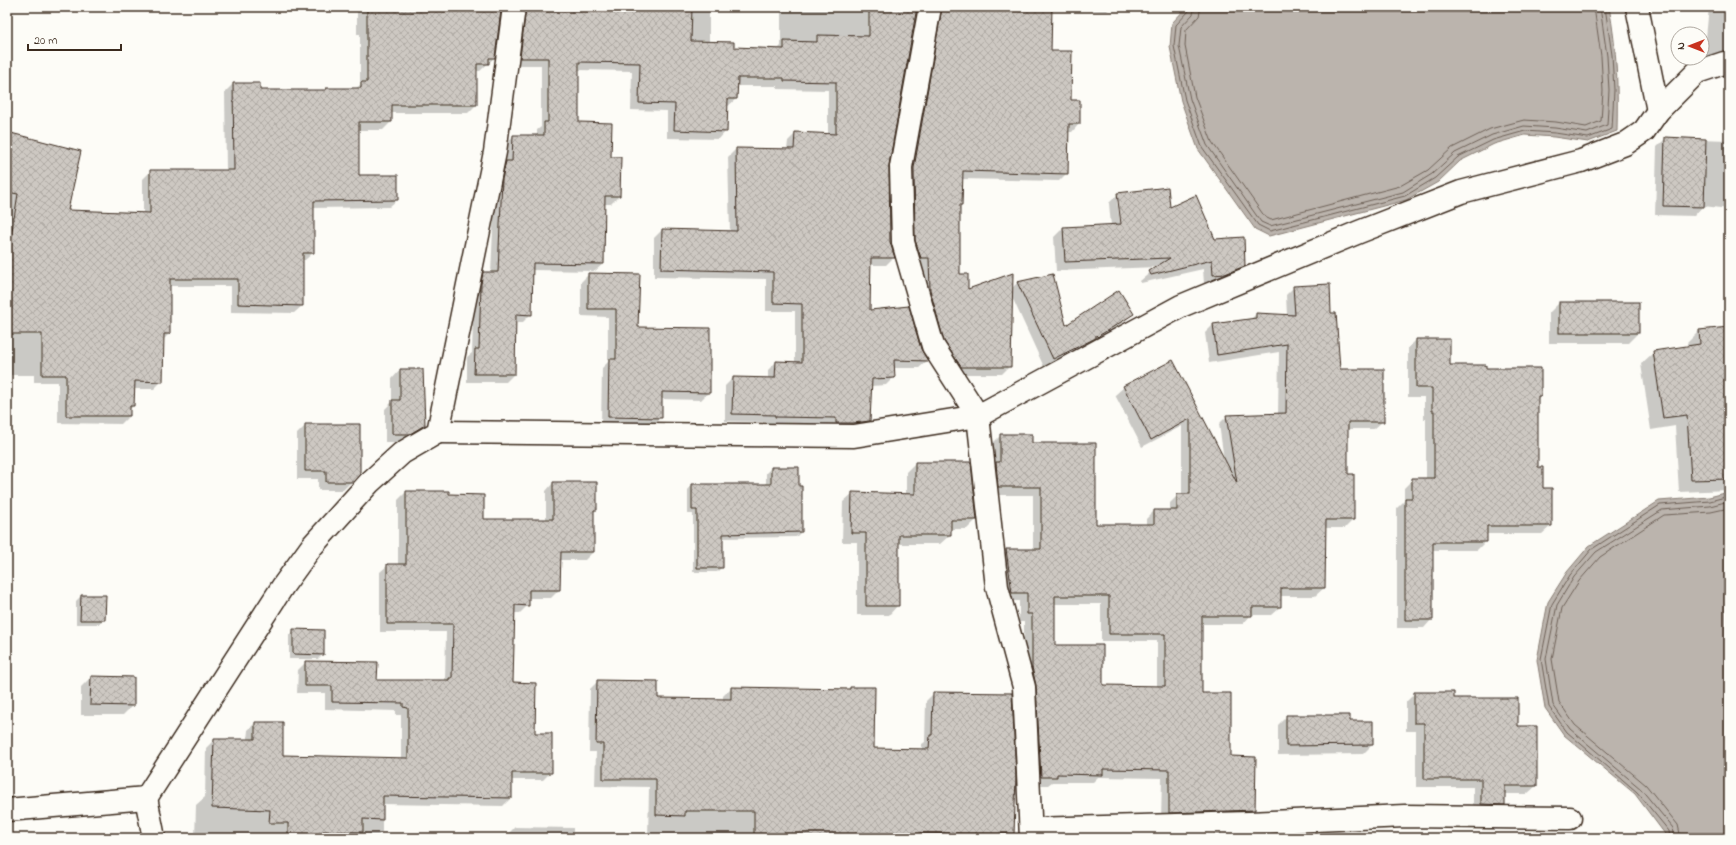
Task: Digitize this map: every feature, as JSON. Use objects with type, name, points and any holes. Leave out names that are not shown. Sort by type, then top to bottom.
[{"type":"street","points":[[438,432],[495,152],[514,7]]},
{"type":"street","points":[[930,7],[901,167],[903,242],[933,346],[978,416],[997,587],[1024,687],[1031,834],[1250,831],[1405,816],[1570,818]]},
{"type":"street","points":[[1637,7],[1658,111]]},
{"type":"street","points":[[154,838],[146,798],[283,586],[312,546],[369,483],[402,453],[438,432],[854,436],[978,416],[1181,306],[1352,235],[1461,192],[1581,161],[1625,144],[1644,131],[1658,111],[1697,72],[1724,63],[1729,64]]},
{"type":"street","points":[[7,810],[146,798]]},
{"type":"water","points":[[1187,7],[1609,7],[1614,38],[1616,69],[1617,131],[1588,142],[1554,137],[1525,135],[1494,144],[1460,161],[1438,182],[1406,200],[1269,236],[1255,229],[1198,149],[1181,101],[1170,47],[1172,23]]},
{"type":"water","points":[[1729,492],[1729,838],[1667,838],[1635,794],[1564,735],[1545,708],[1537,660],[1548,602],[1567,572],[1589,546],[1659,501],[1709,497]]},
{"type":"building","points":[[367,7],[426,7],[426,10],[501,10],[495,58],[489,58],[489,64],[477,64],[477,105],[392,105],[392,122],[359,122],[359,175],[398,175],[398,200],[314,201],[314,253],[303,253],[303,306],[238,304],[238,279],[170,279],[170,334],[164,334],[163,382],[135,381],[134,406],[130,406],[130,416],[66,416],[66,375],[42,375],[42,334],[7,334],[7,261],[18,194],[7,192],[7,132],[81,151],[68,210],[150,213],[150,170],[234,170],[233,83],[260,83],[260,90],[326,90],[326,88],[361,88],[361,82],[367,82]]},
{"type":"building","points":[[526,7],[692,7],[691,41],[734,42],[734,47],[784,49],[784,41],[817,42],[817,35],[869,36],[869,7],[917,7],[889,165],[890,242],[895,258],[871,258],[870,310],[909,306],[921,349],[928,361],[894,360],[895,378],[872,379],[870,421],[836,423],[836,418],[775,417],[775,415],[732,414],[733,377],[775,378],[776,361],[802,362],[802,304],[773,303],[773,272],[661,269],[662,229],[737,231],[736,148],[794,149],[795,132],[836,134],[836,82],[784,81],[784,78],[738,78],[737,99],[728,99],[727,132],[674,130],[675,104],[639,103],[640,63],[579,62],[579,122],[612,123],[611,157],[621,157],[620,196],[605,196],[604,264],[533,263],[532,315],[516,314],[515,374],[474,374],[475,349],[479,349],[481,284],[483,272],[498,272],[502,179],[506,161],[512,161],[513,135],[544,135],[544,122],[548,122],[548,58],[520,58]]},
{"type":"building","points":[[942,7],[1052,7],[1051,51],[1072,51],[1071,100],[1080,100],[1080,124],[1069,124],[1068,174],[963,171],[962,205],[960,205],[960,274],[968,274],[968,289],[1013,273],[1011,367],[961,367],[944,341],[930,290],[929,258],[921,258],[915,240],[914,168]]},
{"type":"building","points":[[1665,137],[1706,139],[1704,207],[1663,206]]},
{"type":"building","points":[[1168,187],[1170,207],[1196,195],[1215,239],[1244,237],[1245,266],[1225,274],[1213,275],[1212,260],[1151,275],[1149,271],[1170,258],[1065,262],[1063,227],[1121,224],[1117,193]]},
{"type":"building","points":[[588,273],[640,274],[638,327],[710,328],[710,393],[662,392],[662,418],[608,417],[609,359],[616,359],[616,309],[588,309]]},
{"type":"building","points":[[1053,274],[1066,325],[1119,290],[1134,314],[1098,337],[1096,335],[1096,338],[1053,359],[1017,282]]},
{"type":"building","points":[[1330,284],[1331,313],[1336,313],[1340,369],[1384,369],[1384,422],[1348,422],[1348,474],[1354,474],[1354,520],[1326,520],[1325,588],[1281,588],[1281,607],[1252,607],[1252,616],[1202,616],[1202,693],[1231,693],[1231,756],[1256,757],[1255,810],[1169,813],[1169,770],[1103,769],[1103,775],[1057,774],[1057,777],[1041,777],[1036,686],[1032,667],[1032,614],[1027,614],[1027,593],[1012,593],[1006,549],[1041,549],[1041,487],[998,487],[996,462],[1000,462],[1000,434],[1032,434],[1032,443],[1096,443],[1096,524],[1154,524],[1154,510],[1177,510],[1177,494],[1190,494],[1190,419],[1151,440],[1123,386],[1173,360],[1237,483],[1226,415],[1286,413],[1287,344],[1217,355],[1213,324],[1256,318],[1256,313],[1295,315],[1293,286]],"holes":[[[1055,596],[1109,596],[1109,634],[1165,634],[1165,686],[1103,685],[1103,645],[1055,645]]]},
{"type":"building","points":[[1559,302],[1639,302],[1639,333],[1559,333]]},
{"type":"building","points":[[1729,327],[1729,479],[1691,480],[1687,415],[1663,418],[1653,351],[1700,344],[1699,330]]},
{"type":"building","points":[[1416,339],[1450,339],[1450,365],[1486,365],[1486,368],[1541,368],[1541,396],[1538,396],[1538,467],[1543,467],[1543,488],[1552,488],[1552,526],[1487,526],[1487,542],[1433,542],[1433,620],[1405,620],[1405,498],[1412,498],[1412,478],[1434,478],[1434,411],[1432,411],[1432,388],[1416,388]]},
{"type":"building","points":[[400,369],[423,369],[425,425],[410,434],[392,434],[392,400],[400,400]]},
{"type":"building","points":[[305,424],[360,424],[360,474],[353,482],[326,482],[326,471],[305,471]]},
{"type":"building","points":[[915,462],[971,462],[977,520],[951,520],[951,535],[899,535],[899,606],[866,606],[866,533],[851,533],[852,492],[915,494]]},
{"type":"building","points":[[771,467],[799,467],[799,486],[802,486],[802,532],[723,534],[723,568],[697,568],[697,510],[692,510],[692,484],[771,484]]},
{"type":"building","points":[[553,482],[597,482],[597,510],[594,510],[594,552],[561,552],[560,590],[529,590],[529,606],[515,605],[513,682],[536,683],[535,733],[552,733],[552,773],[512,773],[512,798],[383,796],[383,820],[363,819],[363,832],[323,831],[323,838],[288,838],[288,823],[269,823],[270,810],[212,808],[214,739],[255,739],[255,722],[283,722],[283,755],[408,758],[408,708],[403,707],[403,703],[332,702],[332,686],[305,686],[305,661],[378,662],[377,680],[449,680],[449,678],[452,678],[453,624],[387,624],[387,564],[406,564],[406,491],[449,491],[449,494],[484,495],[484,519],[553,519]]},
{"type":"building","points":[[81,595],[106,595],[105,620],[80,620]]},
{"type":"building","points":[[293,629],[324,630],[324,655],[293,654]]},
{"type":"building","points":[[91,676],[134,677],[134,706],[90,705]]},
{"type":"building","points":[[597,680],[658,681],[658,698],[731,699],[731,687],[850,689],[850,687],[875,687],[874,748],[929,749],[930,735],[932,735],[933,692],[1012,693],[1016,776],[1014,834],[920,833],[920,838],[754,838],[754,811],[685,811],[685,816],[656,815],[656,779],[603,779],[603,744],[596,744]]},
{"type":"building","points":[[1414,692],[1454,692],[1454,698],[1518,698],[1518,726],[1537,726],[1537,786],[1505,786],[1505,805],[1481,804],[1481,779],[1424,779],[1424,723],[1414,723]]},
{"type":"building","points":[[1286,715],[1350,715],[1350,721],[1373,721],[1373,745],[1286,746]]}]
